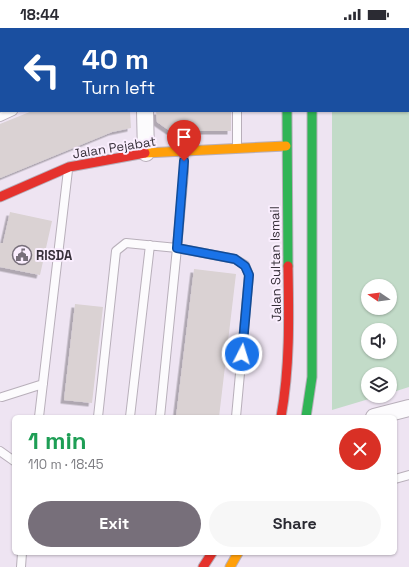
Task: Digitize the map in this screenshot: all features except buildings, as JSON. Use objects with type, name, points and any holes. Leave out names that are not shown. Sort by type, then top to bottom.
[{"type":"main road","name":"Jalan Sultan Ismail","points":[[281,415],[286,388],[289,342],[286,146],[287,112]]},
{"type":"main road","points":[[306,415],[312,377],[312,112]]},
{"type":"main road","name":"Jalan Pejabat","points":[[0,197],[68,167],[146,154],[286,146]]},
{"type":"main road","points":[[203,567],[211,555]]},
{"type":"main road","points":[[230,567],[237,555]]},
{"type":"street","points":[[145,112],[146,154]]},
{"type":"street","points":[[382,415],[409,408]]},
{"type":"lane","points":[[0,117],[11,112]]},
{"type":"lane","points":[[237,112],[237,148]]},
{"type":"lane","points":[[160,415],[184,172],[184,151]]},
{"type":"lane","points":[[39,415],[68,167]]},
{"type":"lane","points":[[98,415],[116,251],[126,242],[177,248],[235,259],[245,266],[249,275],[236,415]]},
{"type":"lane","points":[[130,415],[150,245]]},
{"type":"lane","points":[[2,396],[43,384]]},
{"type":"lane","points":[[0,451],[12,460]]},
{"type":"lane","points":[[397,478],[409,475]]},
{"type":"lane","points":[[21,567],[22,555]]},
{"type":"green space","points":[[332,112],[409,112],[409,387],[397,391],[397,367],[361,367],[361,401],[332,410]]},
{"type":"traffic: fast","points":[[287,112],[288,266]]},
{"type":"traffic: fast","points":[[306,415],[312,377],[312,112]]},
{"type":"traffic: slow","points":[[145,153],[286,146]]},
{"type":"traffic: slow","points":[[230,567],[237,555]]},
{"type":"traffic: jam","points":[[0,197],[69,167],[145,153]]},
{"type":"traffic: jam","points":[[281,415],[286,379],[289,323],[288,266]]},
{"type":"traffic: jam","points":[[203,567],[211,555]]},
{"type":"place","name":"RISDA","points":[[22,255]]},
{"type":"route","points":[[184,161],[177,248],[235,259],[245,266],[249,275],[242,354]]}]
